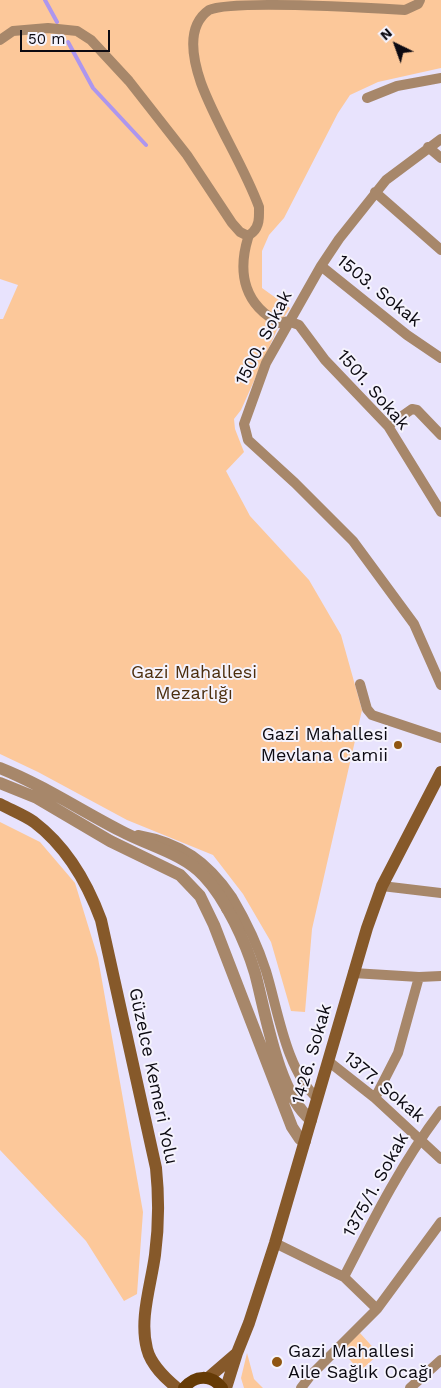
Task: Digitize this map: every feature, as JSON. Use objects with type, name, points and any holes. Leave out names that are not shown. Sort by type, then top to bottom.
[{"type":"main road","name":"1426. Sokak","points":[[226,1388],[275,1243],[353,973],[382,886],[441,772]]},
{"type":"main road","name":"Güzelce Kemeri Yolu","points":[[0,804],[34,822],[58,844],[81,872],[91,892],[101,920],[156,1168],[159,1196],[158,1222],[144,1322],[147,1351],[156,1367],[177,1388]]},
{"type":"main road","points":[[184,1388],[194,1379],[208,1378],[237,1353]]},
{"type":"main road","points":[[208,1378],[222,1388]]},
{"type":"street","points":[[288,321],[280,323],[270,318],[256,306],[246,292],[244,270],[248,236],[257,227],[259,207],[201,82],[193,47],[196,23],[210,9],[231,5],[270,2],[405,10],[418,4],[420,0]]},
{"type":"street","points":[[0,40],[13,31],[48,28],[77,31],[91,40],[129,81],[187,155],[232,223],[240,232],[248,236]]},
{"type":"street","points":[[367,98],[397,86],[441,78]]},
{"type":"street","name":"1500. Sokak","points":[[441,138],[386,180],[375,192],[321,266],[266,362],[252,396],[244,424],[248,440],[295,483],[353,541],[414,624],[441,685]]},
{"type":"street","points":[[428,147],[441,158]]},
{"type":"street","points":[[375,192],[441,250]]},
{"type":"street","name":"1503. Sokak","points":[[321,266],[407,335],[441,358]]},
{"type":"street","name":"1501. Sokak","points":[[288,321],[300,326],[325,360],[388,426],[441,512]]},
{"type":"street","points":[[388,426],[412,409],[417,410],[441,434]]},
{"type":"street","points":[[360,684],[367,709],[372,715],[441,738]]},
{"type":"street","points":[[0,768],[53,792],[123,832],[188,862],[204,876],[226,909],[250,957],[272,1040],[290,1091],[296,1105],[311,1120]]},
{"type":"street","points":[[0,783],[37,798],[110,841],[180,875],[200,896],[214,925],[292,1128],[305,1141]]},
{"type":"street","points":[[123,832],[158,839],[190,853],[207,865],[232,897],[265,968],[286,1042],[301,1078],[308,1089],[318,1098]]},
{"type":"street","points":[[382,886],[441,894]]},
{"type":"street","points":[[214,925],[232,897]]},
{"type":"street","points":[[353,973],[419,977],[441,976]]},
{"type":"street","points":[[375,1098],[398,1053],[419,977]]},
{"type":"street","name":"1377. Sokak","points":[[328,1061],[375,1098],[441,1159]]},
{"type":"street","name":"1375/1. Sokak","points":[[344,1277],[374,1219],[420,1138],[441,1111]]},
{"type":"street","points":[[301,1388],[310,1375],[377,1309],[441,1222]]},
{"type":"street","points":[[275,1243],[344,1277],[377,1309]]},
{"type":"street","points":[[410,1388],[441,1360]]},
{"type":"green space","name":"Gazi Mahallesi Mezarlığı","points":[[0,0],[441,0],[441,68],[378,82],[350,95],[338,113],[284,218],[269,235],[262,251],[262,288],[290,308],[280,323],[241,410],[234,419],[235,429],[244,452],[226,471],[250,516],[309,580],[341,635],[362,710],[312,929],[305,1012],[291,1011],[271,942],[243,894],[213,855],[127,820],[38,772],[0,754],[0,319],[3,319],[18,285],[0,279]]},
{"type":"green space","points":[[0,822],[40,842],[75,883],[98,958],[143,1212],[137,1294],[124,1301],[86,1241],[0,1150]]},
{"type":"green space","points":[[360,1333],[379,1354],[360,1371],[341,1350]]},
{"type":"green space","points":[[247,1353],[254,1379],[263,1388],[244,1388],[241,1378]]},
{"type":"waterway","points":[[45,0],[57,22]]},
{"type":"waterway","points":[[68,42],[93,88],[146,145]]},
{"type":"place","name":"Gazi Mahallesi Mevlana Camii","points":[[398,745]]},
{"type":"place","name":"Gazi Mahallesi Aile Sağlık Ocağı","points":[[277,1362]]}]
